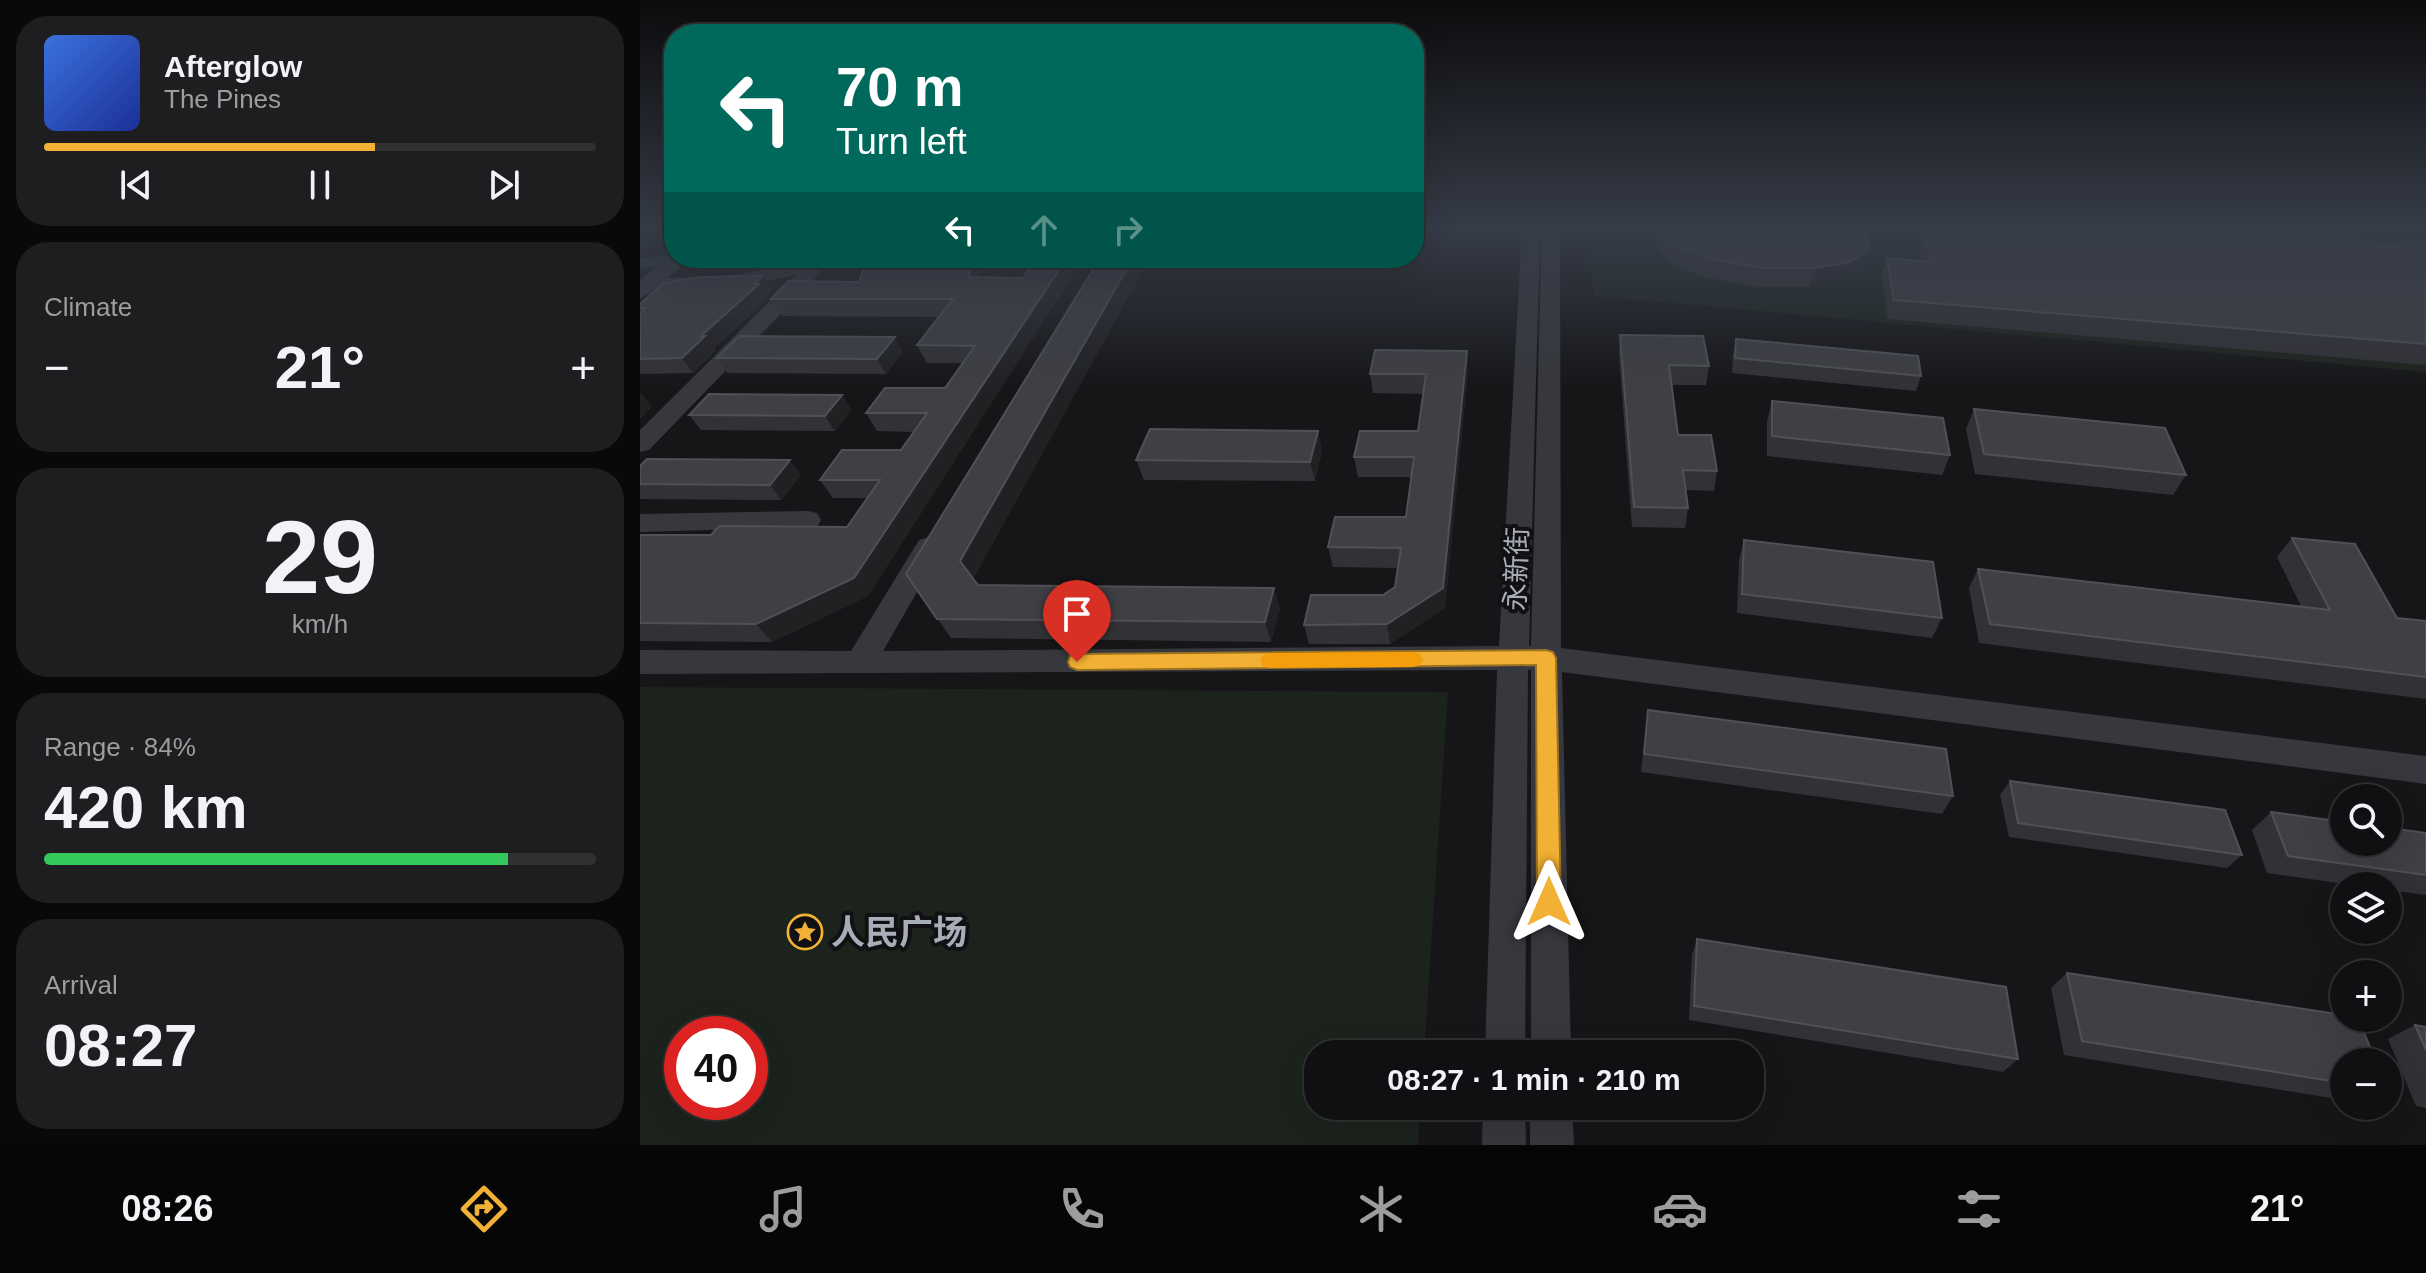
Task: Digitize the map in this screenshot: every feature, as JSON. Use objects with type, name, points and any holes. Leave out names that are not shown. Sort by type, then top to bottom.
[{"type":"street","points":[[640,314],[654,282]]},
{"type":"street","points":[[640,444],[800,282]]},
{"type":"street","name":"永新街","points":[[1505,1040],[1513,659],[1529,282]]},
{"type":"street","name":"永新街","points":[[1550,282],[1546,658],[1551,1040]]},
{"type":"street","points":[[640,523],[808,520]]},
{"type":"street","points":[[860,663],[940,528]]},
{"type":"street","points":[[640,662],[1546,658],[2426,770]]},
{"type":"street","points":[[1504,1120],[1504,1145]]},
{"type":"street","points":[[1551,1120],[1552,1145]]},
{"type":"shaded area","points":[[1592,282],[2426,282],[2426,372],[1594,296]]},
{"type":"shaded area","points":[[640,687],[1448,692],[1425,1040],[1304,1040],[1304,1120],[1419,1120],[1418,1145],[640,1145]]},
{"type":"building","points":[[787,282],[1051,282],[854,578],[756,624],[640,623],[640,535],[711,535],[719,526],[847,527],[880,480],[820,480],[842,450],[901,450],[927,413],[866,413],[885,388],[945,388],[975,346],[917,345],[953,299],[771,299]]},
{"type":"building","points":[[1085,282],[1119,282],[960,561],[978,585],[1274,588],[1265,622],[937,619],[906,574]]},
{"type":"building","points":[[1891,282],[2426,282],[2426,344],[1894,300]]},
{"type":"building","points":[[664,283],[759,284],[701,336],[705,336],[682,358],[640,359],[640,313],[646,308],[640,308],[640,304]]},
{"type":"building","points":[[1620,335],[1703,336],[1709,366],[1669,365],[1678,435],[1711,435],[1717,471],[1683,470],[1688,508],[1634,507]]},
{"type":"building","points":[[739,336],[895,337],[877,359],[717,358]]},
{"type":"building","points":[[1736,339],[1918,356],[1921,376],[1735,358]]},
{"type":"building","points":[[1375,350],[1467,351],[1443,588],[1387,624],[1304,625],[1311,595],[1383,595],[1395,587],[1401,548],[1328,547],[1335,517],[1406,517],[1414,457],[1354,457],[1360,431],[1418,431],[1426,374],[1370,374]]},
{"type":"building","points":[[709,394],[842,395],[825,416],[689,415]]},
{"type":"building","points":[[1772,401],[1943,418],[1950,455],[1772,436]]},
{"type":"building","points":[[1974,409],[2165,428],[2186,475],[1984,454]]},
{"type":"building","points":[[1150,429],[1318,431],[1310,462],[1136,460]]},
{"type":"building","points":[[647,459],[790,460],[770,485],[640,484],[640,466]]},
{"type":"building","points":[[2292,538],[2355,544],[2397,618],[2426,621],[2426,677],[1990,624],[1978,569],[2330,610]]},
{"type":"building","points":[[1744,540],[1933,562],[1942,618],[1742,594]]},
{"type":"building","points":[[1648,710],[1946,749],[1953,796],[1644,754]]},
{"type":"building","points":[[2010,781],[2225,810],[2242,855],[2018,823]]},
{"type":"building","points":[[2271,812],[2330,820],[2330,856],[2402,856],[2402,830],[2426,833],[2426,875],[2288,856]]},
{"type":"building","points":[[1697,939],[2006,987],[2018,1059],[1694,1006]]},
{"type":"building","points":[[2067,973],[2330,1013],[2330,1032],[2364,1032],[2370,1048],[2330,1048],[2330,1081],[2082,1041]]},
{"type":"building","points":[[2415,1025],[2426,1027],[2426,1050]]},
{"type":"slow traffic","points":[[1270,661],[1413,659]]},
{"type":"place","name":"人民广场","points":[[805,932]]},
{"type":"route","points":[[1077,662],[1546,658],[1549,902]]}]
